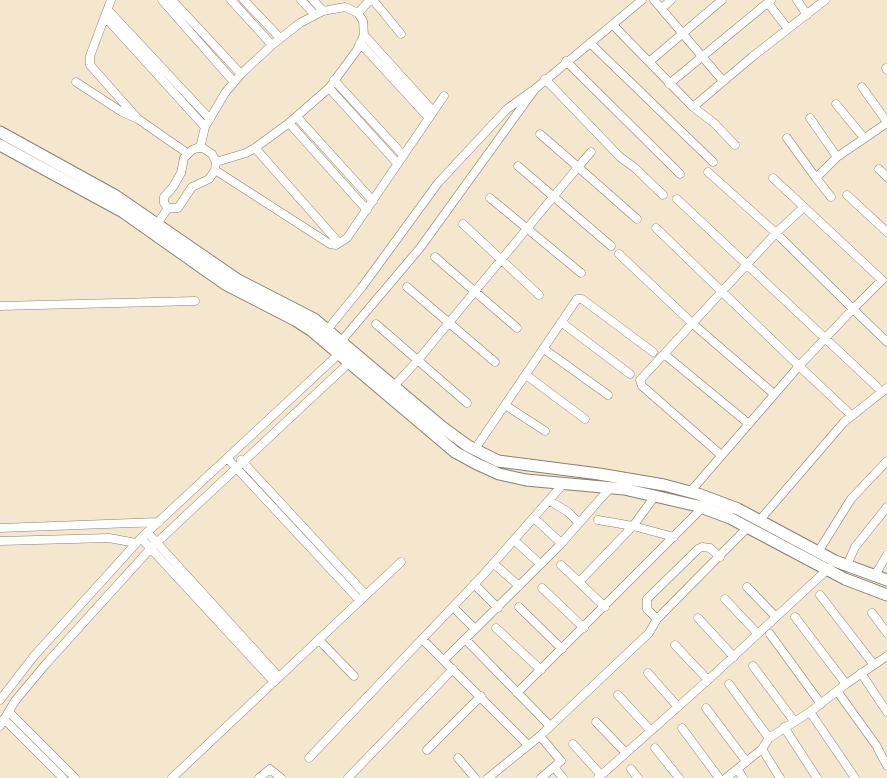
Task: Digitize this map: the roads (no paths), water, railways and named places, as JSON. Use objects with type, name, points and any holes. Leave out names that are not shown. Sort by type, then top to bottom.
[{"type":"main road","points":[[0,132],[104,189],[223,270],[314,319],[327,330],[340,348]]},
{"type":"main road","points":[[0,145],[122,212],[225,284],[295,320],[340,348],[462,456],[499,474],[526,480],[610,488],[707,503],[759,520],[835,561],[887,580]]},
{"type":"main road","points":[[353,359],[394,386],[442,427],[475,450],[498,461],[599,474],[690,492],[747,528],[827,570],[887,595]]},
{"type":"street","points":[[111,0],[90,56],[90,65],[138,119]]},
{"type":"street","points":[[162,0],[234,82]]},
{"type":"street","points":[[172,0],[240,74]]},
{"type":"street","points":[[231,0],[272,45]]},
{"type":"street","points":[[244,0],[280,38]]},
{"type":"street","points":[[301,0],[314,15]]},
{"type":"street","points":[[312,0],[323,12]]},
{"type":"street","points":[[358,13],[371,0],[402,34]]},
{"type":"street","points":[[0,700],[34,656],[139,540],[231,456],[340,348],[420,248],[545,79],[642,0]]},
{"type":"street","points":[[654,0],[723,81]]},
{"type":"street","points":[[662,8],[671,0]]},
{"type":"street","points":[[649,62],[722,0]]},
{"type":"street","points":[[797,0],[807,15]]},
{"type":"street","points":[[693,107],[826,0]]},
{"type":"street","points":[[670,84],[770,1],[788,30]]},
{"type":"street","points":[[200,148],[205,127],[234,82],[240,74],[280,38],[314,15],[323,12],[345,7],[358,13],[363,21],[364,35],[329,88],[297,117],[255,148],[215,166]]},
{"type":"street","points":[[107,14],[210,118]]},
{"type":"street","points":[[107,14],[205,127]]},
{"type":"street","points":[[613,25],[693,107],[714,123],[735,145]]},
{"type":"street","points":[[364,35],[431,114]]},
{"type":"street","points":[[360,43],[431,114]]},
{"type":"street","points":[[590,43],[713,162]]},
{"type":"street","points":[[566,62],[680,174]]},
{"type":"street","points":[[545,79],[620,157],[635,168],[662,195]]},
{"type":"street","points":[[334,80],[403,155]]},
{"type":"street","points":[[76,82],[122,112],[138,119],[187,153]]},
{"type":"street","points":[[816,178],[837,157],[887,123],[862,87]]},
{"type":"street","points":[[329,88],[398,163]]},
{"type":"street","points":[[327,330],[362,287],[438,183],[507,109],[536,89]]},
{"type":"street","points":[[215,166],[330,244],[339,244],[347,238],[367,210],[444,96]]},
{"type":"street","points":[[836,104],[864,138]]},
{"type":"street","points":[[297,117],[373,201]]},
{"type":"street","points":[[810,118],[837,157]]},
{"type":"street","points":[[289,123],[367,210]]},
{"type":"street","points":[[540,134],[637,219]]},
{"type":"street","points":[[787,138],[831,197]]},
{"type":"street","points":[[200,148],[212,154],[215,166],[209,179],[192,186],[178,208],[168,208],[164,203],[164,197],[173,187],[181,173],[187,153],[200,148]]},
{"type":"street","points":[[255,148],[339,244]]},
{"type":"street","points":[[394,386],[418,360],[591,152]]},
{"type":"street","points":[[518,166],[610,246]]},
{"type":"street","points":[[879,169],[887,177]]},
{"type":"street","points":[[708,172],[776,233],[887,342]]},
{"type":"street","points":[[690,492],[825,337],[884,278],[773,178]]},
{"type":"street","points":[[848,195],[887,232]]},
{"type":"street","points":[[490,198],[580,273]]},
{"type":"street","points":[[678,199],[877,387]]},
{"type":"street","points":[[722,455],[640,384],[640,380],[776,233],[804,207]]},
{"type":"street","points":[[157,224],[168,208]]},
{"type":"street","points":[[463,224],[540,295]]},
{"type":"street","points":[[656,228],[848,412]]},
{"type":"street","points":[[619,254],[693,324],[774,394]]},
{"type":"street","points":[[435,257],[517,328]]},
{"type":"street","points":[[406,287],[494,362]]},
{"type":"street","points":[[475,450],[579,298],[653,352]]},
{"type":"street","points":[[0,306],[196,300]]},
{"type":"street","points":[[561,322],[630,374]]},
{"type":"street","points":[[376,324],[467,403]]},
{"type":"street","points":[[544,349],[608,396]]},
{"type":"street","points":[[664,354],[748,424]]},
{"type":"street","points":[[4,719],[44,665],[154,545],[353,359]]},
{"type":"street","points":[[526,375],[585,419]]},
{"type":"street","points":[[759,520],[844,422],[887,388]]},
{"type":"street","points":[[505,406],[545,431]]},
{"type":"street","points":[[231,456],[243,462],[366,595]]},
{"type":"street","points":[[231,456],[236,468],[360,601]]},
{"type":"street","points":[[818,552],[851,499],[887,461]]},
{"type":"street","points":[[309,758],[494,563],[564,483]]},
{"type":"street","points":[[444,660],[561,543],[610,488]]},
{"type":"street","points":[[579,582],[633,526],[655,496]]},
{"type":"street","points":[[550,501],[568,512],[579,524]]},
{"type":"street","points":[[517,693],[707,503]]},
{"type":"street","points":[[847,565],[855,547],[887,508]]},
{"type":"street","points":[[534,518],[561,543]]},
{"type":"street","points":[[598,520],[633,526],[674,537]]},
{"type":"street","points":[[0,528],[159,522]]},
{"type":"street","points":[[488,778],[540,736],[649,633],[658,619],[747,528]]},
{"type":"street","points":[[147,532],[154,545],[277,679]]},
{"type":"street","points":[[0,541],[109,538],[139,540],[154,545]]},
{"type":"street","points":[[514,540],[540,564]]},
{"type":"street","points":[[658,619],[647,609],[647,600],[702,547],[710,548],[720,557]]},
{"type":"street","points":[[875,575],[887,555]]},
{"type":"street","points":[[573,744],[599,777],[734,657],[835,561]]},
{"type":"street","points":[[173,778],[401,562]]},
{"type":"street","points":[[494,563],[519,586]]},
{"type":"street","points":[[561,566],[605,607]]},
{"type":"street","points":[[474,584],[498,608]]},
{"type":"street","points":[[748,587],[776,617]]},
{"type":"street","points":[[542,588],[584,628]]},
{"type":"street","points":[[820,595],[874,665]]},
{"type":"street","points":[[725,599],[758,634]]},
{"type":"street","points":[[453,607],[475,629]]},
{"type":"street","points":[[519,607],[562,649]]},
{"type":"street","points":[[872,613],[887,633]]},
{"type":"street","points":[[795,617],[846,684]]},
{"type":"street","points":[[698,618],[734,657]]},
{"type":"street","points":[[496,628],[541,670]]},
{"type":"street","points":[[770,634],[821,704]]},
{"type":"street","points":[[422,639],[528,745]]},
{"type":"street","points":[[465,639],[550,726]]},
{"type":"street","points":[[319,640],[354,676]]},
{"type":"street","points":[[675,645],[708,680]]},
{"type":"street","points":[[726,778],[762,749],[769,738],[810,712],[887,656]]},
{"type":"street","points":[[753,666],[794,721]]},
{"type":"street","points":[[348,778],[453,669]]},
{"type":"street","points":[[648,673],[678,707]]},
{"type":"street","points":[[862,673],[887,712]]},
{"type":"street","points":[[729,684],[769,738]]},
{"type":"street","points":[[837,691],[876,745],[887,766]]},
{"type":"street","points":[[618,695],[651,731]]},
{"type":"street","points":[[427,750],[481,696]]},
{"type":"street","points":[[706,708],[746,761]]},
{"type":"street","points":[[810,712],[855,778]]},
{"type":"street","points":[[4,719],[64,778]]},
{"type":"street","points":[[4,719],[75,778]]},
{"type":"street","points":[[596,722],[626,753]]},
{"type":"street","points":[[784,727],[817,778]]},
{"type":"street","points":[[682,728],[719,778]]},
{"type":"street","points":[[540,736],[561,761],[541,778]]},
{"type":"street","points":[[655,748],[679,778]]},
{"type":"street","points":[[762,749],[780,778]]},
{"type":"street","points":[[458,758],[475,778]]},
{"type":"street","points":[[554,767],[563,778]]},
{"type":"street","points":[[631,769],[638,778]]},
{"type":"street","points":[[737,769],[743,778]]},
{"type":"street","points":[[259,778],[270,770],[281,778]]}]
